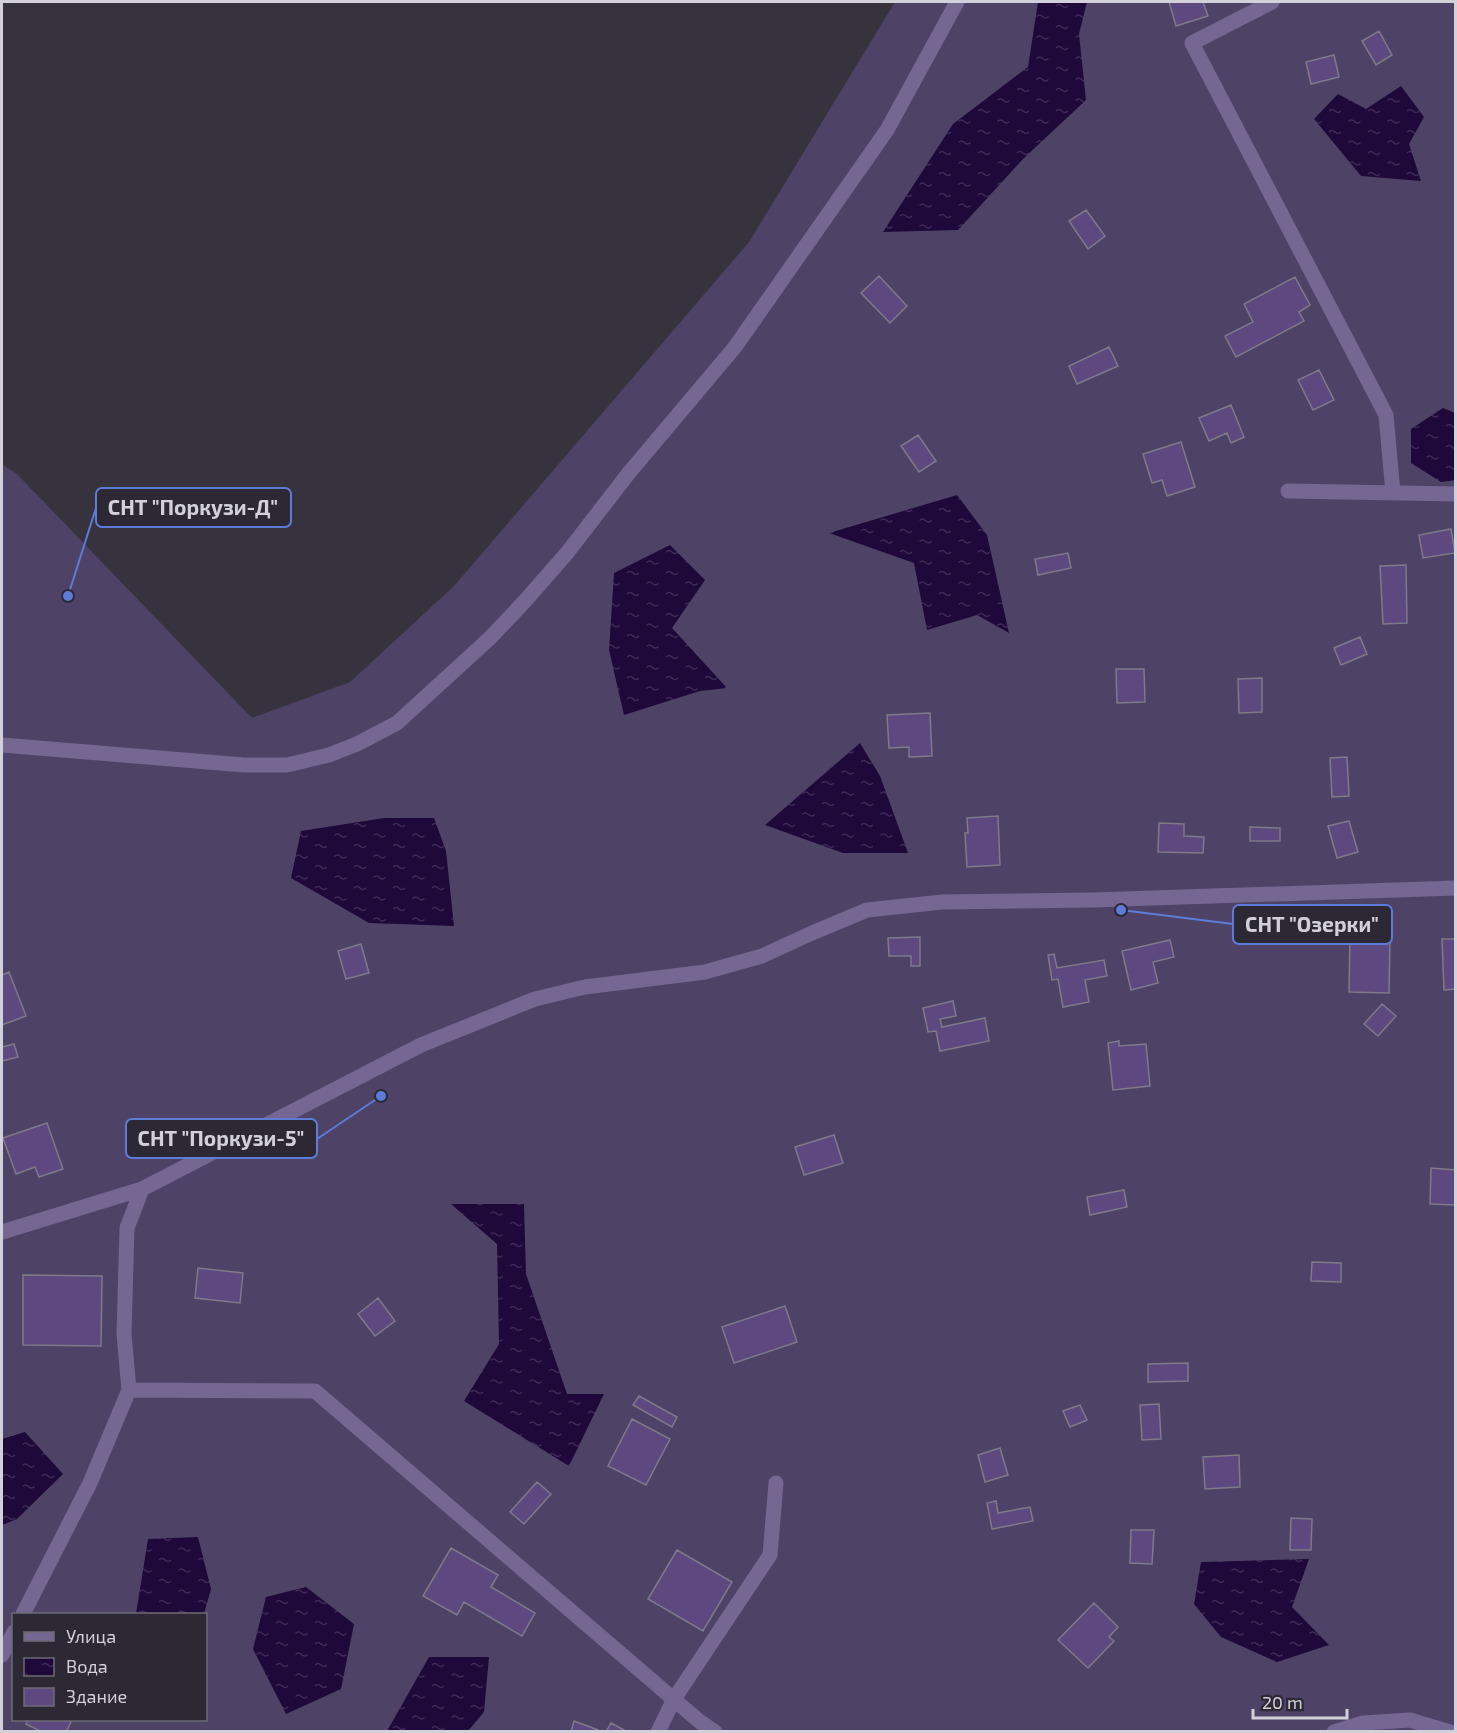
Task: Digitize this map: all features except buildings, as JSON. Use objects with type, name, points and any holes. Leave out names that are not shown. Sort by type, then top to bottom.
[{"type":"street","points":[[2,745],[244,765],[286,765],[339,752],[397,723],[490,638],[532,593],[567,553],[628,474],[735,348],[887,130],[957,2]]},
{"type":"street","points":[[1272,2],[1192,43],[1386,415],[1393,493]]},
{"type":"street","points":[[1288,491],[1455,494]]},
{"type":"street","points":[[2,1232],[142,1189],[421,1045],[535,999],[585,987],[705,972],[762,956],[867,910],[942,902],[1093,900],[1455,888]]},
{"type":"street","points":[[23,1613],[90,1483],[129,1390],[124,1334],[127,1228],[142,1189]]},
{"type":"street","points":[[129,1390],[315,1391],[674,1699],[715,1731]]},
{"type":"street","points":[[658,1731],[674,1699],[770,1555],[776,1483]]},
{"type":"street","points":[[2,1655],[12,1636]]},
{"type":"street","points":[[1334,1731],[1363,1723],[1410,1720],[1450,1731]]},
{"type":"shaded area","points":[[895,2],[1455,2],[1455,1731],[2,1731],[2,464],[17,474],[252,718],[350,682],[454,586],[749,242]]},
{"type":"water","points":[[1038,2],[1087,2],[1079,34],[1086,100],[1023,159],[958,230],[883,232],[953,124],[1028,67]]},
{"type":"water","points":[[1401,86],[1424,117],[1409,144],[1421,181],[1361,176],[1314,119],[1338,94],[1366,109]]},
{"type":"water","points":[[1443,408],[1455,413],[1456,480],[1441,482],[1411,463],[1411,429]]},
{"type":"water","points":[[957,495],[987,535],[1009,633],[977,615],[927,630],[914,563],[829,533]]},
{"type":"water","points":[[670,545],[705,580],[672,628],[727,688],[700,691],[624,715],[609,650],[614,573]]},
{"type":"water","points":[[860,743],[880,776],[908,853],[843,853],[765,825]]},
{"type":"water","points":[[384,818],[434,818],[446,851],[454,926],[369,923],[291,878],[301,831]]},
{"type":"water","points":[[451,1204],[524,1204],[526,1274],[567,1394],[604,1394],[569,1466],[464,1401],[499,1344],[497,1244]]},
{"type":"water","points":[[25,1432],[63,1474],[17,1519],[2,1525],[2,1439]]},
{"type":"water","points":[[198,1537],[211,1589],[204,1613],[136,1613],[148,1539]]},
{"type":"water","points":[[1309,1559],[1292,1607],[1329,1645],[1277,1662],[1221,1637],[1194,1604],[1201,1562]]},
{"type":"water","points":[[306,1587],[354,1624],[341,1689],[286,1714],[253,1649],[266,1597]]},
{"type":"water","points":[[429,1657],[489,1657],[484,1712],[468,1731],[387,1731]]},
{"type":"place","name":"СНТ \"Поркузи-Д\"","points":[[68,596]]},
{"type":"place","name":"СНТ \"Озерки\"","points":[[1121,910]]},
{"type":"place","name":"СНТ \"Поркузи-5\"","points":[[381,1096]]}]
